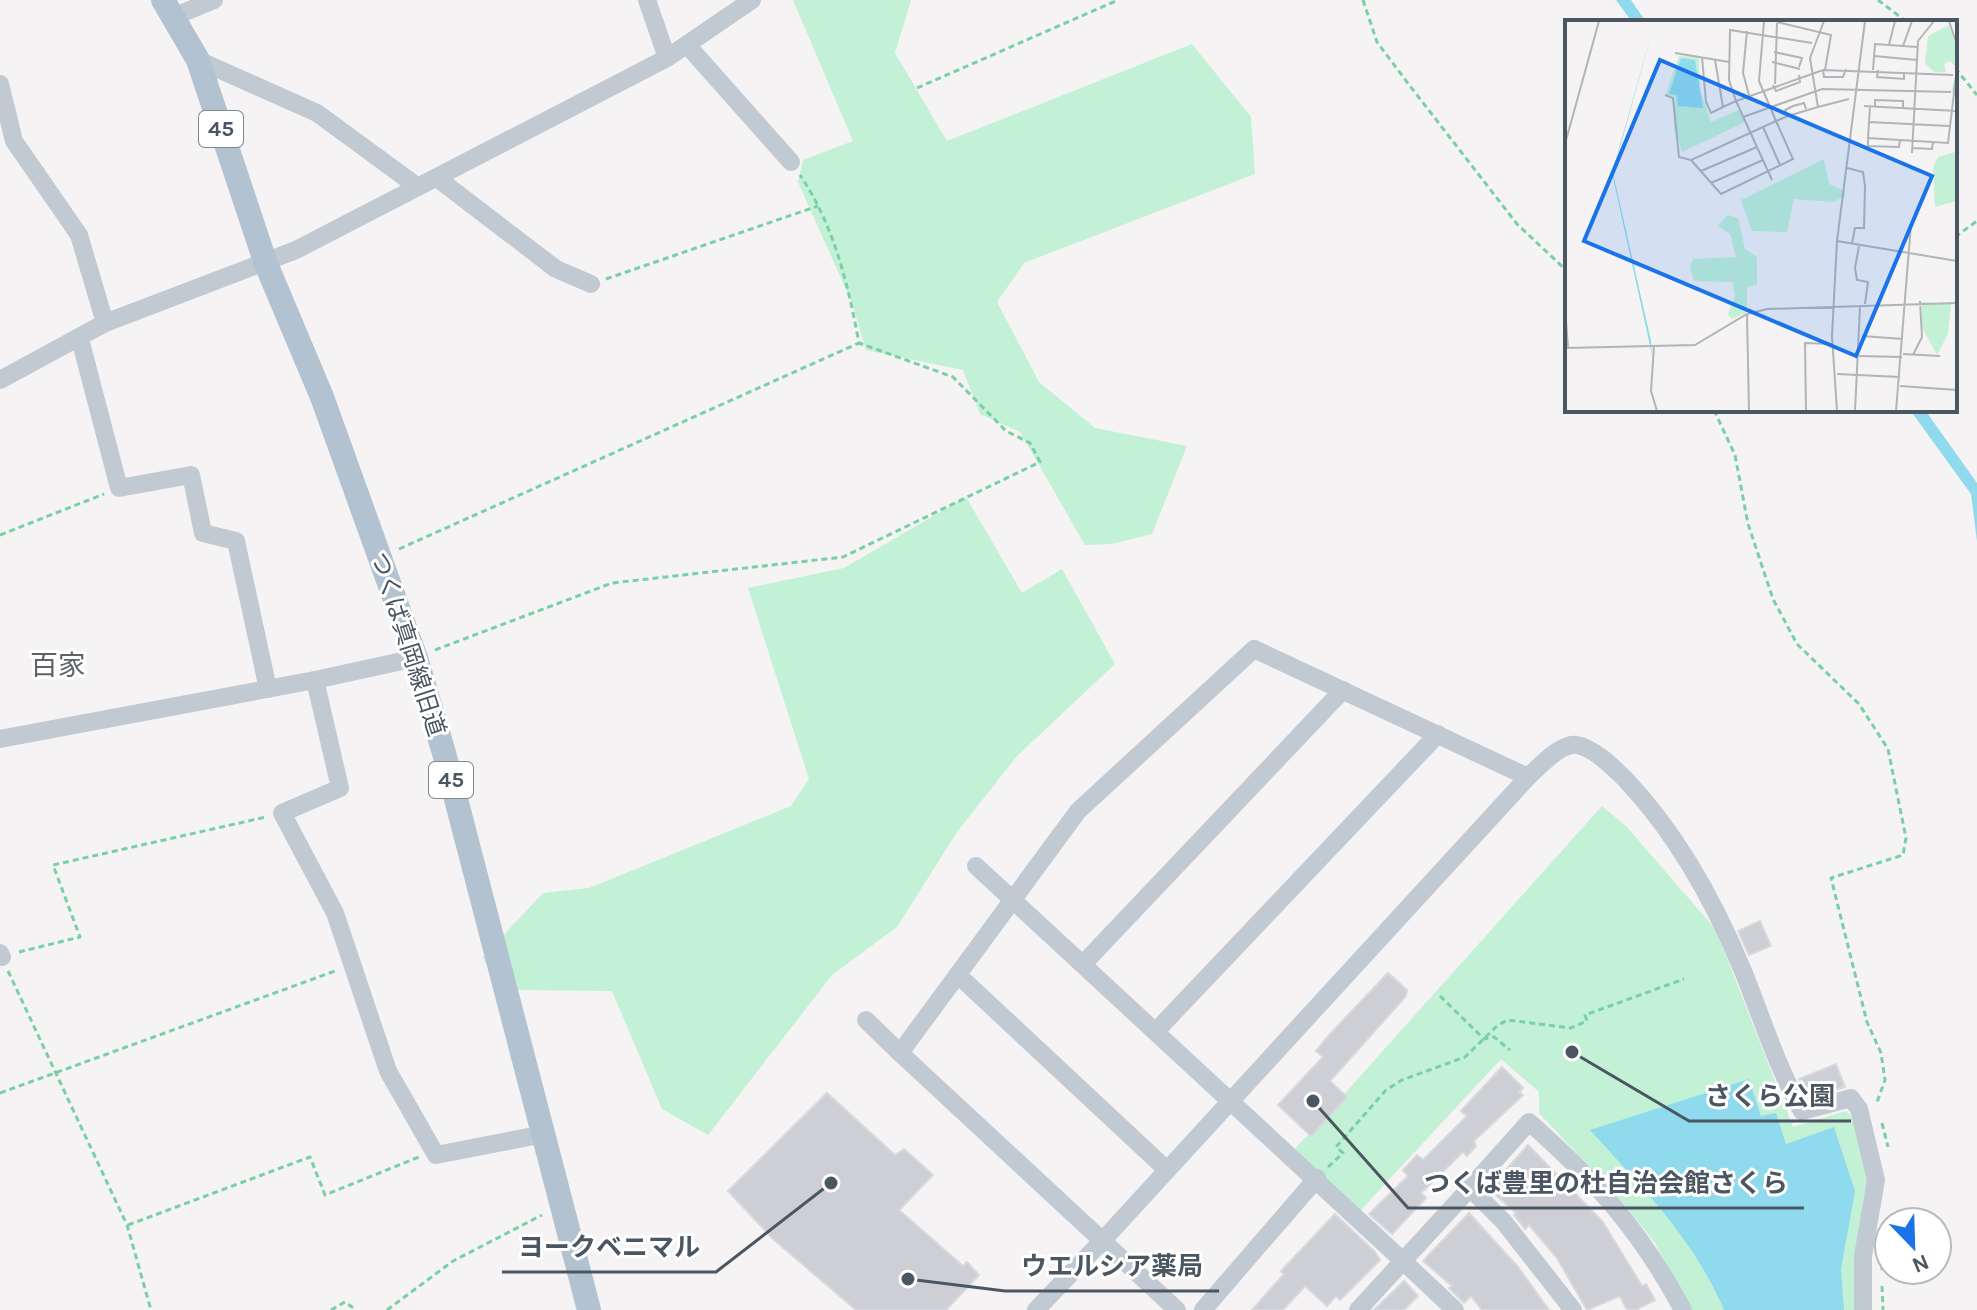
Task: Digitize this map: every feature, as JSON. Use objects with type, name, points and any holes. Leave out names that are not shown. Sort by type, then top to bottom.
[{"type":"main road","name":"つくば真岡線旧道","points":[[168,8],[198,60],[266,264],[322,397],[416,658],[589,1310]]},
{"type":"street","points":[[168,8],[214,0]]},
{"type":"street","points":[[647,0],[667,58]]},
{"type":"street","points":[[0,380],[105,323],[266,264],[437,178],[667,58],[752,0]]},
{"type":"street","points":[[688,46],[791,162]]},
{"type":"street","points":[[198,60],[317,113],[418,187]]},
{"type":"street","points":[[0,84],[7,144],[79,235],[105,323]]},
{"type":"street","points":[[437,178],[556,269],[591,284]]},
{"type":"street","points":[[80,339],[119,488],[191,475],[203,533],[236,541],[268,689]]},
{"type":"street","points":[[900,1053],[1078,811],[1254,649],[1528,777]]},
{"type":"street","points":[[0,739],[416,658]]},
{"type":"street","points":[[315,680],[340,788],[282,813],[335,913],[388,1071],[436,1155],[544,1134]]},
{"type":"street","points":[[1084,963],[1343,690]]},
{"type":"street","points":[[1157,1030],[1438,734]]},
{"type":"street","points":[[1046,1307],[1104,1239],[1528,777],[1569,745],[1579,744],[1611,765],[1662,824],[1696,876],[1742,968],[1789,1088],[1802,1111],[1851,1098],[1859,1109],[1876,1180],[1863,1256],[1863,1310]]},
{"type":"street","points":[[976,866],[1317,1178],[1455,1310]]},
{"type":"street","points":[[958,975],[1167,1170]]},
{"type":"street","points":[[866,1020],[1177,1310]]},
{"type":"street","points":[[1358,1310],[1529,1122],[1585,1172],[1630,1223],[1683,1310]]},
{"type":"street","points":[[1203,1310],[1317,1178]]},
{"type":"street","points":[[1470,1188],[1504,1222],[1573,1310]]},
{"type":"path","points":[[917,88],[1118,0]]},
{"type":"path","points":[[1363,0],[1377,42],[1410,86],[1517,224],[1565,269]]},
{"type":"path","points":[[1878,0],[1904,20]]},
{"type":"path","points":[[1957,70],[1977,95]]},
{"type":"path","points":[[791,162],[820,205],[848,286],[859,343]]},
{"type":"path","points":[[591,284],[820,205]]},
{"type":"path","points":[[1957,236],[1977,221]]},
{"type":"path","points":[[380,557],[859,343],[953,377],[1006,431],[1030,443],[1040,462],[843,557],[612,583],[416,658]]},
{"type":"path","points":[[1716,412],[1735,455],[1748,524],[1773,599],[1797,644],[1859,704],[1888,749],[1906,838],[1903,855],[1831,878],[1867,1022],[1881,1053],[1885,1080],[1876,1104],[1888,1149]]},
{"type":"path","points":[[0,535],[119,488]]},
{"type":"path","points":[[151,1310],[127,1225],[1,955],[80,937],[53,865],[282,813]]},
{"type":"path","points":[[0,1093],[354,964]]},
{"type":"path","points":[[1317,1178],[1343,1153],[1336,1147],[1386,1090],[1402,1080],[1465,1057],[1508,1020],[1571,1028],[1587,1021],[1585,1015],[1684,979]]},
{"type":"path","points":[[1440,996],[1484,1039]]},
{"type":"path","points":[[1484,1039],[1494,1037],[1510,1050]]},
{"type":"path","points":[[127,1225],[310,1157],[325,1195],[407,1164],[433,1150]]},
{"type":"path","points":[[387,1310],[453,1261],[563,1204]]},
{"type":"path","points":[[1883,1286],[1883,1310]]},
{"type":"path","points":[[331,1310],[345,1302],[356,1310]]},
{"type":"green space","points":[[793,0],[911,0],[895,53],[947,141],[1192,44],[1251,117],[1255,174],[1024,263],[997,302],[1039,382],[1095,428],[1187,446],[1152,534],[1112,544],[1085,545],[1020,432],[980,414],[963,370],[866,350],[852,303],[798,182],[803,160],[853,141]]},
{"type":"green space","points":[[966,497],[1022,593],[1062,569],[1115,664],[1017,756],[957,832],[897,927],[832,975],[708,1135],[662,1109],[612,991],[497,990],[483,957],[543,893],[589,888],[791,806],[809,779],[748,588],[844,568]]},
{"type":"green space","points":[[1602,806],[1626,826],[1716,930],[1793,1127],[1846,1111],[1853,1118],[1872,1190],[1857,1310],[1690,1310],[1655,1243],[1625,1205],[1539,1113],[1539,1092],[1501,1059],[1360,1211],[1295,1149]]},
{"type":"water","points":[[1616,0],[1631,0],[1645,20],[1631,20]]},
{"type":"water","points":[[1911,412],[1926,412],[1977,483],[1977,541],[1971,494]]},
{"type":"water","points":[[1749,1079],[1761,1116],[1776,1113],[1786,1144],[1834,1127],[1855,1191],[1841,1269],[1844,1310],[1724,1310],[1698,1260],[1665,1214],[1590,1130]]},
{"type":"building","points":[[1760,921],[1771,946],[1749,955],[1738,931]]},
{"type":"building","points":[[1388,973],[1407,990],[1406,996],[1330,1081],[1347,1097],[1311,1136],[1278,1105],[1323,1057],[1316,1051],[1331,1033]]},
{"type":"building","points":[[1836,1064],[1845,1087],[1808,1097],[1799,1079]]},
{"type":"building","points":[[1502,1067],[1523,1088],[1519,1092],[1523,1095],[1474,1141],[1476,1146],[1467,1156],[1463,1152],[1421,1193],[1426,1198],[1392,1234],[1369,1214],[1408,1176],[1403,1170],[1417,1155],[1423,1160],[1467,1116],[1461,1111]]},
{"type":"building","points":[[827,1093],[895,1155],[904,1149],[933,1175],[899,1210],[963,1266],[967,1262],[979,1275],[946,1310],[856,1310],[773,1239],[728,1191]]},
{"type":"building","points":[[1528,1145],[1603,1222],[1642,1286],[1646,1284],[1655,1300],[1636,1310],[1627,1310],[1620,1296],[1587,1310],[1557,1258],[1529,1225],[1525,1229],[1514,1215],[1516,1213],[1489,1189]]},
{"type":"building","points":[[1469,1213],[1518,1267],[1549,1310],[1482,1310],[1471,1296],[1464,1303],[1449,1288],[1452,1286],[1423,1261]]},
{"type":"building","points":[[1335,1214],[1380,1260],[1340,1300],[1336,1296],[1327,1306],[1305,1286],[1283,1310],[1252,1310],[1284,1274],[1281,1271]]},
{"type":"building","points":[[1404,1281],[1418,1296],[1404,1310],[1374,1310]]},
{"type":"place","name":"さくら公園","points":[[1572,1052]]},
{"type":"place","name":"つくば豊里の杜自治会館さくら","points":[[1313,1101]]},
{"type":"place","name":"ヨークベニマル","points":[[831,1183]]},
{"type":"place","name":"ウエルシア薬局","points":[[908,1279]]},
{"type":"district","name":"百家","points":[[58,665]]}]
